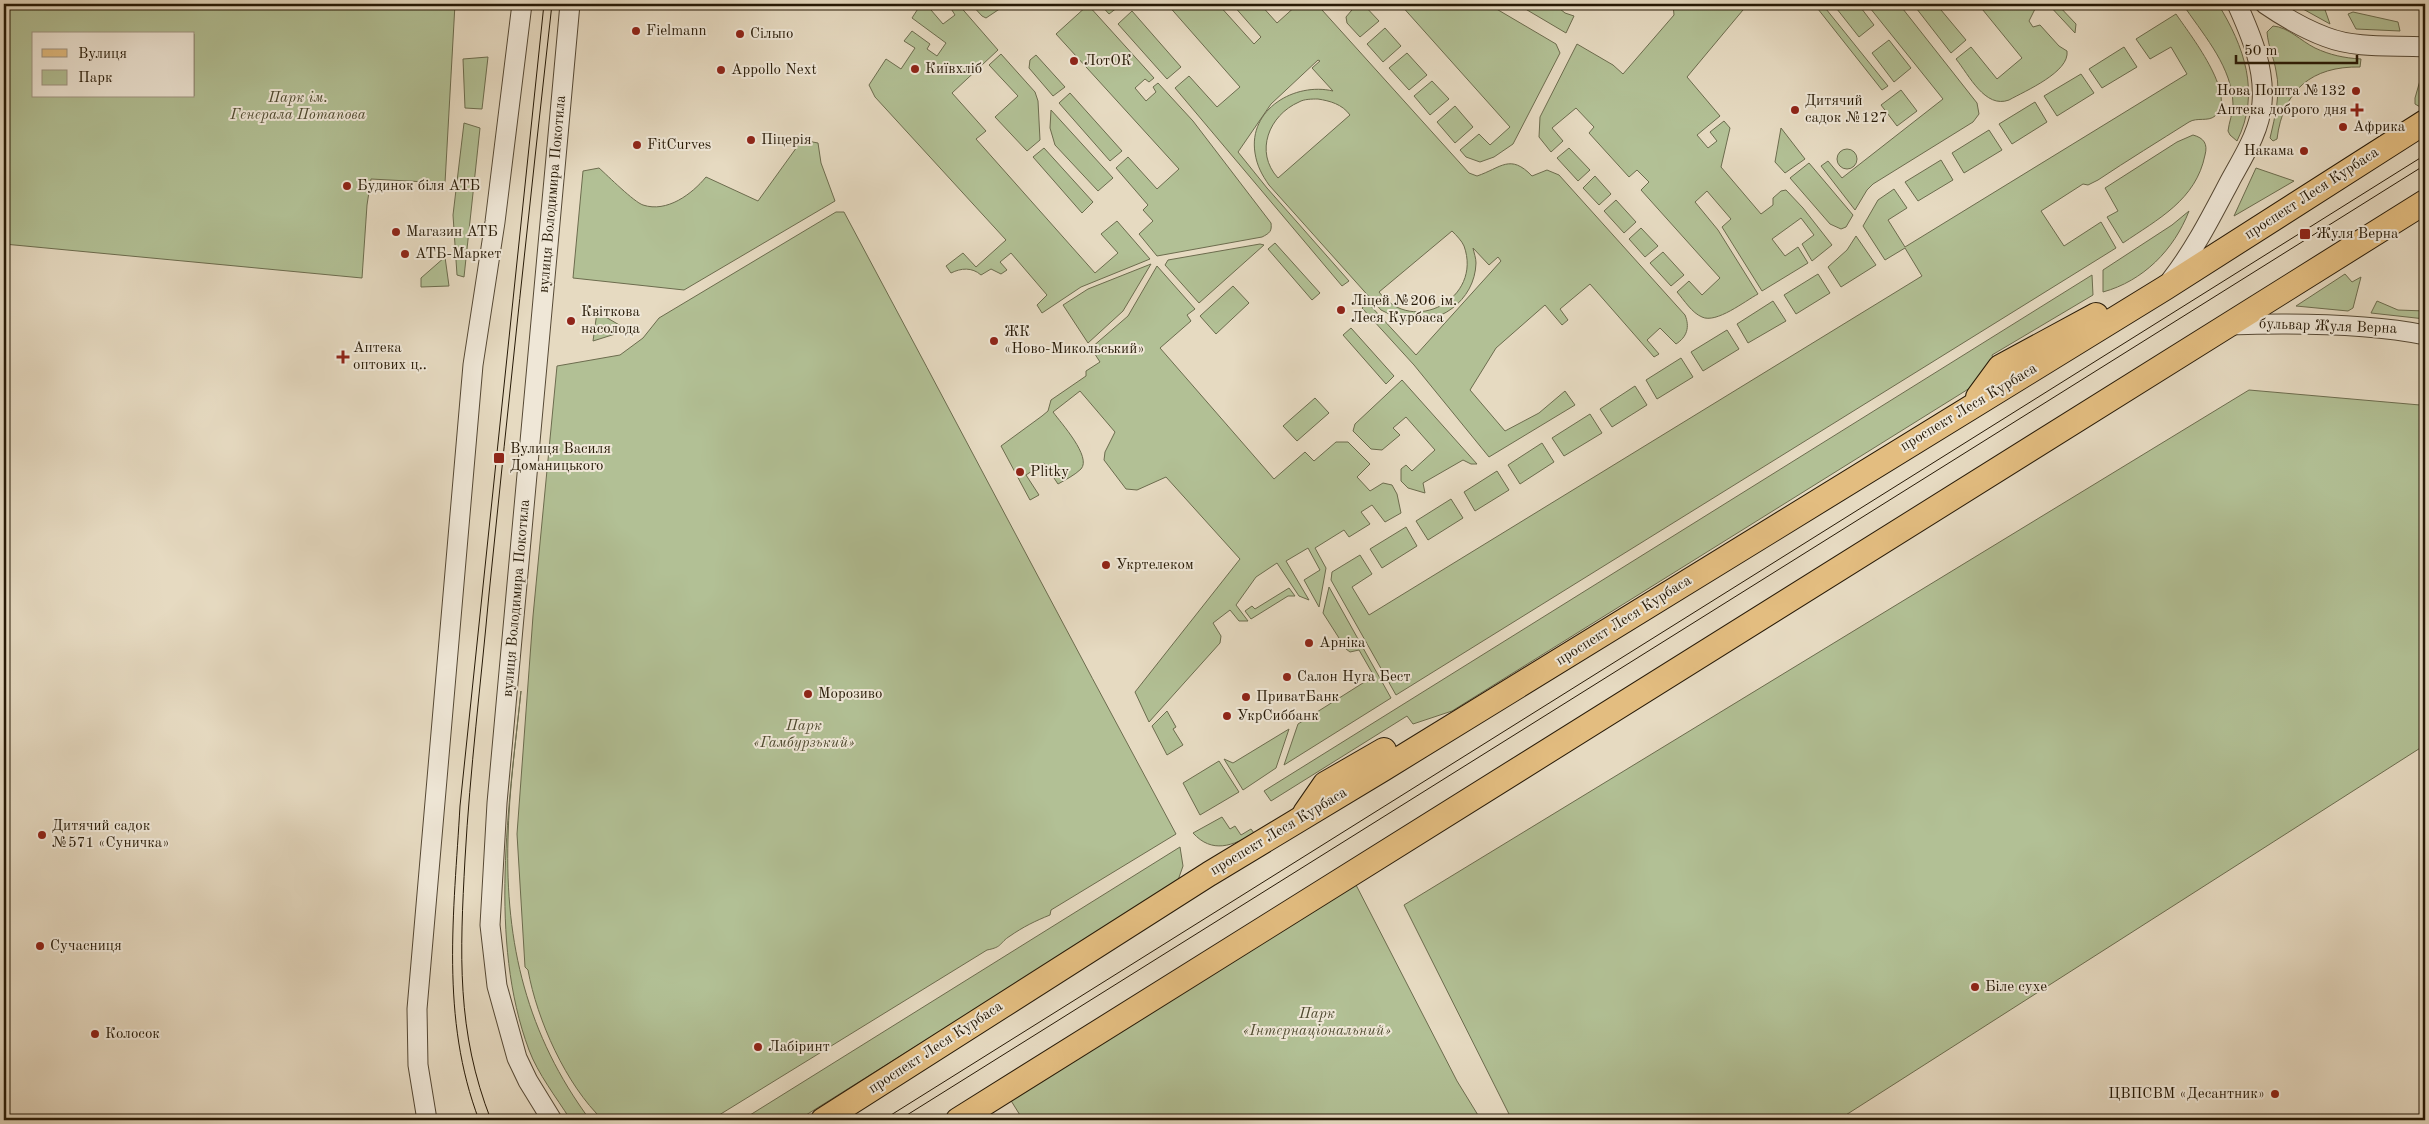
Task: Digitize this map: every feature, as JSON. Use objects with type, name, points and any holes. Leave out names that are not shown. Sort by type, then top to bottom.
[{"type":"main road","name":"проспект Леся Курбаса","points":[[823,1120],[1209,874],[1290,825],[1304,814],[1325,784],[1404,738],[1469,717],[1966,409],[1973,404],[2000,367],[2093,315],[2132,309],[2425,122]]},
{"type":"main road","points":[[958,1120],[2425,202]]},
{"type":"street","points":[[427,1120],[418,1065],[418,1009],[473,365],[495,222],[522,4]]},
{"type":"street","name":"вулиця Володимира Покотила","points":[[552,1120],[517,1058],[504,1018],[497,986],[490,925],[497,803],[570,4]]},
{"type":"street","points":[[2165,288],[2198,241],[2256,129],[2262,104],[2260,75],[2256,50],[2237,4]]},
{"type":"street","points":[[2265,4],[2298,25],[2327,38],[2353,44],[2425,47]]},
{"type":"street","name":"бульвар Жуля Верна","points":[[2229,325],[2280,323],[2401,330],[2425,335]]},
{"type":"green space","name":"Парк ім. Генерала Потапова","points":[[4,4],[455,4],[445,183],[371,179],[367,205],[362,278],[4,244]]},
{"type":"green space","points":[[921,4],[939,4],[931,10],[943,24],[955,15],[950,7],[958,4],[998,50],[952,93],[986,131],[976,139],[1095,273],[1118,253],[1101,234],[1117,221],[1150,259],[1081,287],[1042,313],[1037,305],[1047,295],[1011,253],[1000,262],[1007,270],[1001,274],[991,269],[981,275],[966,269],[951,273],[946,266],[963,253],[976,267],[1006,240],[875,97],[869,85],[886,59],[901,69],[915,48],[904,41],[912,31],[930,44],[927,49],[937,56],[946,43],[912,18]]},
{"type":"green space","points":[[971,4],[996,4],[1001,8],[986,18]]},
{"type":"green space","points":[[1100,4],[1122,4],[1109,14]]},
{"type":"green space","points":[[1167,4],[1218,4],[1254,44],[1261,37],[1233,5],[1260,4],[1277,23],[1298,4],[1329,4],[1322,10],[1469,173],[1477,176],[1499,166],[1511,164],[1518,165],[1532,176],[1547,170],[1559,175],[1685,315],[1687,328],[1685,335],[1676,344],[1660,328],[1647,340],[1659,354],[1654,357],[1590,284],[1560,309],[1568,320],[1562,325],[1545,305],[1496,348],[1470,390],[1505,431],[1539,413],[1565,391],[1575,405],[1489,457],[1414,365],[1362,308],[1368,303],[1416,355],[1501,261],[1498,257],[1489,265],[1473,248],[1476,263],[1474,277],[1469,289],[1462,300],[1441,315],[1415,321],[1402,320],[1381,310],[1269,185],[1260,170],[1256,158],[1255,137],[1259,123],[1277,102],[1290,95],[1304,91],[1318,89],[1333,91],[1312,68],[1320,61],[1318,60],[1271,104],[1238,152],[1349,281],[1342,286],[1175,88],[1189,76],[1217,107],[1240,87]],"holes":[[[1308,99],[1318,99],[1340,106],[1350,115],[1278,178],[1271,168],[1267,157],[1268,135],[1273,125],[1289,108],[1299,102]],[[1452,231],[1464,246],[1467,265],[1464,281],[1454,295],[1441,305],[1426,311],[1409,311],[1393,305],[1379,292]]]},
{"type":"green space","points":[[1329,4],[1342,4],[1335,7]]},
{"type":"green space","points":[[1357,4],[1363,4],[1379,21],[1360,37],[1347,23],[1346,17]]},
{"type":"green space","points":[[1400,4],[1488,4],[1556,44],[1560,53],[1513,144],[1494,157],[1480,162],[1466,157],[1460,150],[1479,134],[1490,145],[1510,127]]},
{"type":"green space","points":[[1517,4],[1542,4],[1547,8],[1554,4],[1565,13],[1574,16],[1566,33]]},
{"type":"green space","points":[[1673,4],[1748,4],[1687,77],[1720,116],[1697,135],[1708,148],[1717,141],[1710,132],[1724,121],[1730,128],[1721,167],[1761,214],[1773,205],[1773,198],[1781,191],[1786,190],[1832,245],[1812,261],[1802,244],[1814,235],[1801,218],[1772,239],[1785,256],[1798,247],[1808,263],[1762,291],[1722,227],[1731,219],[1707,191],[1695,202],[1718,230],[1758,294],[1722,315],[1708,318],[1695,313],[1677,292],[1689,281],[1702,295],[1720,278],[1641,190],[1649,182],[1637,170],[1629,177],[1589,133],[1594,127],[1576,108],[1552,128],[1563,141],[1551,152],[1539,137],[1540,117],[1577,44],[1613,65],[1623,74],[1674,15]]},
{"type":"green space","points":[[1814,4],[1822,4],[1888,86],[1882,90]]},
{"type":"green space","points":[[1833,4],[1858,4],[1874,25],[1859,37]]},
{"type":"green space","points":[[1870,4],[1899,4],[1977,103],[1979,114],[1973,122],[1873,184],[1867,190],[1855,210],[1821,166],[1828,161],[1842,178],[1943,99],[1870,8]]},
{"type":"green space","points":[[1913,4],[1936,4],[1966,40],[1951,53]]},
{"type":"green space","points":[[1978,4],[2030,4],[2035,9],[2029,21],[2033,27],[2040,25],[2059,46],[2067,51],[2066,59],[2054,73],[2035,86],[2009,100],[1992,100],[1978,89],[1956,59],[1971,47],[1997,79],[2022,58]]},
{"type":"green space","points":[[2048,4],[2057,4],[2076,24],[2075,33]]},
{"type":"green space","points":[[2193,4],[2218,4],[2242,53],[2246,70],[2248,105],[2237,141],[2228,131],[2233,104],[2228,78],[2217,54],[2186,9]]},
{"type":"green space","points":[[2294,4],[2323,4],[2330,24]]},
{"type":"green space","points":[[2365,4],[2398,4],[2398,8],[2371,7]]},
{"type":"green space","points":[[1088,5],[1154,78],[1149,82],[1145,79],[1135,88],[1146,101],[1156,92],[1153,87],[1158,83],[1193,121],[1271,223],[1269,233],[1262,237],[1157,256],[1139,234],[1153,221],[1143,210],[1148,205],[1116,168],[1128,157],[1157,189],[1179,169],[1056,34]]},
{"type":"green space","points":[[1132,11],[1181,67],[1167,79],[1118,24]]},
{"type":"green space","points":[[2353,12],[2398,22],[2400,31],[2356,29],[2348,14]]},
{"type":"green space","points":[[2176,14],[2200,49],[2216,80],[2221,94],[2221,107],[2215,116],[2209,119],[2189,122],[2098,180],[2088,185],[2083,184],[2041,211],[2064,246],[2101,222],[2116,248],[1396,695],[1331,580],[1332,572],[1360,555],[1372,574],[1352,587],[1369,615],[1922,276],[1905,248],[1885,260],[1863,226],[1878,200],[1894,189],[1907,208],[1888,220],[1905,247],[2187,74],[2171,47],[2150,59],[2136,39]]},
{"type":"green space","points":[[2273,26],[2284,29],[2326,53],[2361,59],[2360,67],[2328,71],[2314,76],[2303,84],[2293,94],[2286,107],[2280,122],[2277,139],[2273,141],[2270,138],[2277,105],[2278,88],[2267,32]]},
{"type":"green space","points":[[1385,28],[1401,46],[1383,62],[1367,44]]},
{"type":"green space","points":[[1889,40],[1911,68],[1894,82],[1872,53]]},
{"type":"green space","points":[[2124,47],[2137,67],[2102,88],[2089,69]]},
{"type":"green space","points":[[1407,53],[1427,75],[1409,90],[1389,68]]},
{"type":"green space","points":[[1001,54],[1035,92],[1038,101],[1040,140],[1027,151],[995,117],[1018,96],[989,65]]},
{"type":"green space","points":[[1036,55],[1065,87],[1053,96],[1029,68],[1030,60]]},
{"type":"green space","points":[[488,57],[482,109],[465,108],[463,59]]},
{"type":"green space","points":[[2425,63],[2425,106],[2422,108],[2415,104],[2415,98]]},
{"type":"green space","points":[[2081,74],[2094,93],[2057,116],[2044,96]]},
{"type":"green space","points":[[1432,81],[1449,99],[1430,115],[1414,96]]},
{"type":"green space","points":[[1901,90],[1917,111],[1897,126],[1881,105]]},
{"type":"green space","points":[[1070,93],[1122,151],[1110,161],[1059,103]]},
{"type":"green space","points":[[2035,102],[2047,122],[2012,144],[1999,124]]},
{"type":"green space","points":[[1455,106],[1473,127],[1455,143],[1437,122]]},
{"type":"green space","points":[[1051,110],[1113,178],[1098,191],[1055,145],[1050,128]]},
{"type":"green space","points":[[464,123],[480,128],[464,277],[457,275],[453,215]]},
{"type":"green space","points":[[1781,128],[1805,159],[1785,173],[1775,162]]},
{"type":"green space","points":[[1989,130],[2002,150],[1964,173],[1952,153]]},
{"type":"green space","points":[[2193,135],[2204,142],[2206,148],[2200,171],[2193,184],[2174,207],[2123,243],[2107,217],[2118,211],[2105,188],[2177,142]]},
{"type":"green space","points":[[802,140],[818,143],[821,163],[835,201],[684,290],[573,278],[583,171],[599,168],[639,203],[652,207],[670,204],[678,200],[694,190],[706,177],[758,201]]},
{"type":"green space","points":[[1044,148],[1093,202],[1082,213],[1033,157]]},
{"type":"green space","points":[[1569,148],[1590,170],[1578,181],[1557,158]]},
{"type":"green space","points":[[1847,149],[1854,152],[1857,159],[1854,166],[1847,169],[1840,166],[1837,159],[1840,152]]},
{"type":"green space","points":[[1941,160],[1953,180],[1918,201],[1905,182]]},
{"type":"green space","points":[[1809,163],[1853,215],[1846,227],[1841,229],[1830,224],[1790,178]]},
{"type":"green space","points":[[2256,168],[2294,181],[2234,216]]},
{"type":"green space","points":[[1595,176],[1611,194],[1599,205],[1583,188]]},
{"type":"green space","points":[[1616,200],[1636,222],[1624,233],[1604,211]]},
{"type":"green space","points":[[2189,211],[2175,239],[2155,262],[2131,280],[2103,292],[2103,270],[2172,225]]},
{"type":"green space","name":"Парк «Гамбурзький»","points":[[836,212],[844,212],[1176,834],[1051,910],[1050,915],[1020,930],[998,946],[987,950],[711,1120],[603,1120],[577,1089],[555,1051],[538,1010],[528,970],[525,967],[517,834],[533,616],[557,366],[620,355],[643,338],[659,318]]},
{"type":"green space","points":[[1641,228],[1658,246],[1645,257],[1629,239]]},
{"type":"green space","points":[[1856,236],[1876,265],[1841,287],[1828,267],[1847,250]]},
{"type":"green space","points":[[1275,243],[1320,293],[1312,300],[1268,249]]},
{"type":"green space","points":[[1260,244],[1264,245],[1199,303],[1165,265],[1168,260]]},
{"type":"green space","points":[[1663,252],[1684,275],[1671,286],[1650,263]]},
{"type":"green space","points":[[445,257],[449,286],[421,287],[421,278]]},
{"type":"green space","points":[[1151,264],[1123,311],[1088,343],[1063,305],[1088,289]]},
{"type":"green space","points":[[1157,266],[1195,309],[1187,315],[1191,321],[1160,348],[1274,479],[1305,452],[1314,461],[1336,442],[1348,442],[1370,464],[1357,477],[1370,491],[1383,483],[1392,485],[1397,494],[1401,513],[1385,522],[1372,505],[1361,512],[1370,524],[1349,537],[1344,530],[1315,548],[1326,568],[1319,607],[1304,580],[1320,570],[1308,548],[1286,561],[1309,600],[1299,596],[1277,563],[1256,577],[1236,605],[1248,621],[1239,621],[1230,610],[1213,623],[1221,636],[1220,643],[1149,722],[1135,692],[1240,559],[1166,477],[1137,490],[1126,489],[1104,460],[1105,452],[1115,432],[1080,391],[1053,412],[1079,449],[1083,464],[1076,473],[1058,484],[1044,463],[1026,475],[1039,495],[1030,500],[1001,446],[1048,411],[1051,400],[1086,376],[1086,371],[1100,362],[1091,348],[1128,316]]},
{"type":"green space","points":[[1818,274],[1830,293],[1796,314],[1784,295]]},
{"type":"green space","points":[[2345,274],[2352,282],[2361,277],[2353,308],[2348,311],[2296,306]]},
{"type":"green space","points":[[2092,275],[2093,295],[1992,355],[1993,359],[1970,388],[1452,711],[1413,724],[1407,716],[1271,801],[1264,791]]},
{"type":"green space","points":[[1233,286],[1249,303],[1216,334],[1200,316]]},
{"type":"green space","points":[[1773,301],[1786,321],[1748,343],[1737,324]]},
{"type":"green space","points":[[2377,301],[2398,310],[2425,311],[2425,319],[2371,313]]},
{"type":"green space","points":[[597,312],[628,330],[593,341]]},
{"type":"green space","points":[[1351,328],[1394,376],[1386,384],[1343,335]]},
{"type":"green space","points":[[1727,330],[1739,349],[1703,371],[1691,352]]},
{"type":"green space","points":[[1681,358],[1693,377],[1657,399],[1646,380]]},
{"type":"green space","points":[[1402,380],[1477,464],[1471,464],[1463,460],[1423,483],[1425,493],[1408,488],[1401,481],[1401,469],[1406,465],[1412,471],[1435,450],[1406,417],[1393,428],[1400,435],[1382,450],[1371,449],[1353,431],[1355,424]]},
{"type":"green space","points":[[1635,386],[1647,405],[1612,427],[1600,409]]},
{"type":"green space","points":[[2249,390],[2420,405],[2425,412],[2425,745],[1838,1120],[1512,1120],[1404,905]]},
{"type":"green space","points":[[1315,398],[1329,413],[1297,441],[1283,426]]},
{"type":"green space","points":[[1590,414],[1602,433],[1564,456],[1552,438]]},
{"type":"green space","points":[[1542,443],[1554,462],[1520,484],[1508,465]]},
{"type":"green space","points":[[1497,471],[1509,490],[1475,511],[1464,492]]},
{"type":"green space","points":[[1451,499],[1463,518],[1428,540],[1416,521]]},
{"type":"green space","points":[[1406,527],[1417,546],[1382,568],[1370,549]]},
{"type":"green space","points":[[1329,587],[1391,698],[1284,765],[1298,724],[1374,676],[1359,650],[1350,652],[1346,649],[1323,613]]},
{"type":"green space","points":[[1289,588],[1295,596],[1288,596],[1251,619],[1245,611],[1252,606],[1255,609]]},
{"type":"green space","points":[[1167,711],[1176,727],[1173,729],[1183,745],[1167,755],[1152,726]]},
{"type":"green space","points":[[1289,729],[1276,768],[1243,790],[1224,759],[1233,763]]},
{"type":"green space","points":[[514,754],[508,839],[508,878],[516,952],[524,987],[550,1055],[568,1088],[590,1120],[570,1119],[537,1068],[529,1050],[516,1008],[509,964],[505,918],[507,826],[511,780]]},
{"type":"green space","points":[[1219,761],[1239,792],[1200,815],[1183,783]]},
{"type":"green space","points":[[1222,817],[1230,829],[1235,826],[1241,835],[1251,829],[1254,833],[1230,844],[1215,846],[1200,840],[1193,833]]},
{"type":"green space","points":[[1180,847],[1183,866],[1177,883],[798,1120],[742,1120]]},
{"type":"green space","name":"Парк «Інтернаціональний»","points":[[1355,883],[1457,1081],[1481,1120],[1023,1120],[1010,1099]]},
{"type":"tram line","points":[[479,1120],[467,1082],[454,1004],[453,925],[455,885],[460,806],[544,4]]},
{"type":"tram line","points":[[491,1120],[471,1055],[466,1023],[462,959],[465,859],[489,594],[552,4]]},
{"type":"tram line","points":[[883,1120],[2425,155]]},
{"type":"tram line","points":[[899,1120],[2425,165]]},
{"type":"place","name":"Fielmann","points":[[636,31]]},
{"type":"place","name":"Сільпо","points":[[740,34]]},
{"type":"place","name":"ЛотОК","points":[[1074,61]]},
{"type":"place","name":"Київхліб","points":[[915,69]]},
{"type":"place","name":"Appollo Next","points":[[721,70]]},
{"type":"place","name":"Нова Пошта №132","points":[[2356,91]]},
{"type":"place","name":"Дитячий садок №127","points":[[1795,110]]},
{"type":"place","name":"Аптека доброго дня","points":[[2357,110]]},
{"type":"place","name":"Африка","points":[[2343,127]]},
{"type":"place","name":"Піцерія","points":[[751,140]]},
{"type":"place","name":"FitCurves","points":[[637,145]]},
{"type":"place","name":"Накама","points":[[2304,151]]},
{"type":"place","name":"Будинок біля АТБ","points":[[347,186]]},
{"type":"place","name":"Магазин АТБ","points":[[396,232]]},
{"type":"place","name":"Жуля Верна","points":[[2305,234]]},
{"type":"place","name":"АТБ-Маркет","points":[[405,254]]},
{"type":"place","name":"Ліцей №206 ім. Леся Курбаса","points":[[1341,310]]},
{"type":"place","name":"Квіткова насолода","points":[[571,321]]},
{"type":"place","name":"ЖК «Ново-Микольський»","points":[[994,341]]},
{"type":"place","name":"Аптека оптових ц‥","points":[[343,357]]},
{"type":"place","name":"Вулиця Василя Доманицького","points":[[499,458]]},
{"type":"place","name":"Plitky","points":[[1020,472]]},
{"type":"place","name":"Укртелеком","points":[[1106,565]]},
{"type":"place","name":"Арніка","points":[[1309,643]]},
{"type":"place","name":"Салон Нуга Бест","points":[[1287,677]]},
{"type":"place","name":"Морозиво","points":[[808,694]]},
{"type":"place","name":"ПриватБанк","points":[[1246,697]]},
{"type":"place","name":"УкрСиббанк","points":[[1227,716]]},
{"type":"place","name":"Дитячий садок №571 «Суничка»","points":[[42,835]]},
{"type":"place","name":"Сучасниця","points":[[40,946]]},
{"type":"place","name":"Біле сухе","points":[[1975,987]]},
{"type":"place","name":"Колосок","points":[[95,1034]]},
{"type":"place","name":"Лабіринт","points":[[758,1047]]},
{"type":"place","name":"ЦВПСВМ «Десантник»","points":[[2275,1094]]}]
